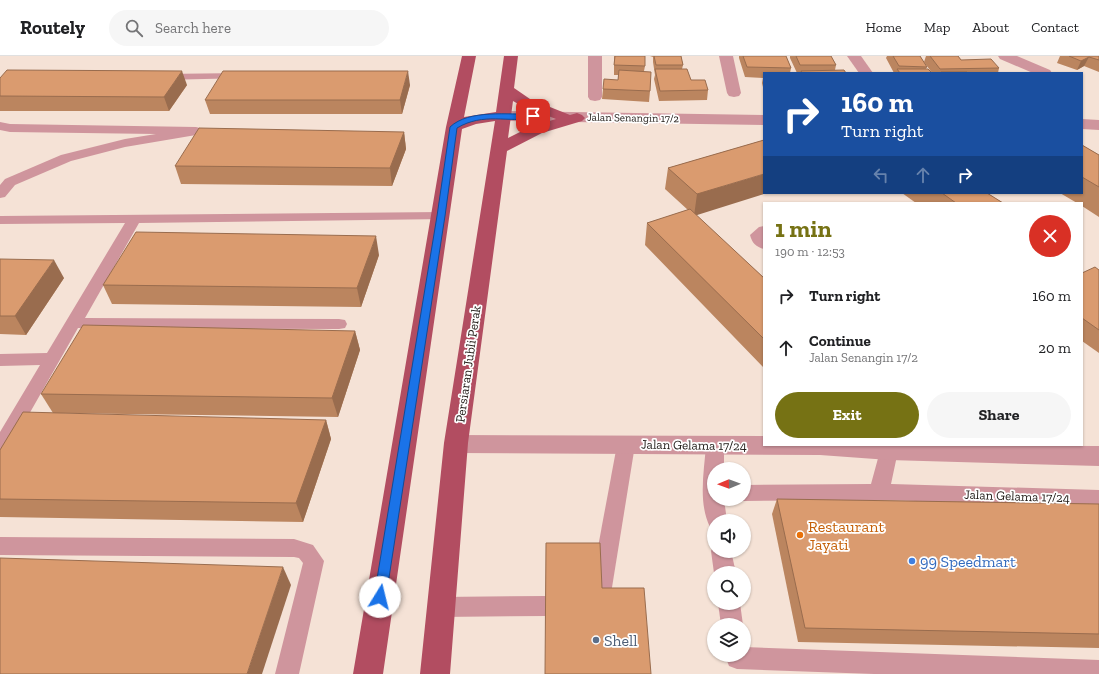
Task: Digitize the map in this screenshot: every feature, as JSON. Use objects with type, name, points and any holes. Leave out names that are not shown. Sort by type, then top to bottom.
[{"type":"main road","points":[[368,674],[454,127],[469,56]]},
{"type":"main road","name":"Persiaran Jubli Perak","points":[[435,674],[456,444],[511,56]]},
{"type":"main road","points":[[507,90],[525,102],[570,117]]},
{"type":"main road","points":[[454,127],[465,120],[503,116]]},
{"type":"main road","points":[[499,149],[536,130],[570,117]]},
{"type":"street","points":[[595,56],[595,97]]},
{"type":"street","points":[[726,56],[734,93]]},
{"type":"street","points":[[854,56],[865,72]]},
{"type":"street","points":[[1005,56],[1043,72]]},
{"type":"street","name":"Jalan Senangin 17/2","points":[[503,116],[763,120]]},
{"type":"street","points":[[1083,124],[1099,125]]},
{"type":"street","name":"Jalan Gelama 17/24","points":[[456,444],[820,446],[1099,456]]},
{"type":"lane","points":[[153,77],[255,76]]},
{"type":"lane","points":[[0,126],[10,128],[53,130],[211,131]]},
{"type":"lane","points":[[0,194],[10,182],[66,158],[125,142],[196,131]]},
{"type":"lane","points":[[0,220],[441,216]]},
{"type":"lane","points":[[0,448],[135,218]]},
{"type":"lane","points":[[763,231],[757,235],[759,241],[763,244]]},
{"type":"lane","points":[[74,323],[339,324]]},
{"type":"lane","points":[[0,360],[51,359]]},
{"type":"lane","points":[[595,622],[626,445]]},
{"type":"lane","points":[[715,446],[715,462]]},
{"type":"lane","points":[[879,492],[888,448]]},
{"type":"lane","name":"Jalan Gelama 17/24","points":[[751,493],[879,492],[1099,498]]},
{"type":"lane","points":[[0,546],[294,548],[306,551],[314,561],[287,674]]},
{"type":"lane","points":[[440,607],[546,606]]},
{"type":"lane","points":[[738,662],[1099,671]]},
{"type":"building","points":[[615,56],[645,56],[645,66],[614,65]]},
{"type":"building","points":[[654,56],[681,56],[683,65],[656,65]]},
{"type":"building","points":[[743,56],[786,56],[791,68],[747,67]]},
{"type":"building","points":[[796,56],[831,56],[836,65],[800,65]]},
{"type":"building","points":[[893,56],[920,56],[927,67],[899,66]]},
{"type":"building","points":[[930,56],[958,56],[961,60],[991,59],[999,68],[940,69]]},
{"type":"building","points":[[1069,56],[1099,56],[1099,60],[1089,57],[1081,61]]},
{"type":"building","points":[[655,69],[687,69],[691,80],[705,80],[708,90],[660,91]]},
{"type":"building","points":[[897,69],[928,69],[931,72],[899,72]]},
{"type":"building","points":[[7,70],[182,71],[164,97],[0,96],[0,78]]},
{"type":"building","points":[[619,70],[651,72],[650,91],[603,89],[604,79],[618,80]]},
{"type":"building","points":[[844,70],[845,72],[802,72]]},
{"type":"building","points":[[223,71],[408,71],[400,100],[205,100]]},
{"type":"building","points":[[199,128],[404,132],[390,168],[175,166]]},
{"type":"building","points":[[763,140],[763,174],[697,194],[668,168]]},
{"type":"building","points":[[1083,146],[1099,155],[1099,187],[1083,178]]},
{"type":"building","points":[[943,194],[989,194],[1001,202],[955,202]]},
{"type":"building","points":[[690,209],[763,277],[763,338],[647,223]]},
{"type":"building","points":[[136,232],[376,236],[357,288],[103,285]]},
{"type":"building","points":[[0,259],[54,260],[15,316],[0,316]]},
{"type":"building","points":[[1095,267],[1099,270],[1099,330],[1083,319],[1083,273]]},
{"type":"building","points":[[83,325],[355,331],[332,398],[41,394]]},
{"type":"building","points":[[23,412],[326,420],[296,503],[0,499],[0,450]]},
{"type":"building","points":[[777,499],[1099,504],[1099,634],[805,628]]},
{"type":"building","name":"Shell","points":[[546,543],[600,543],[602,588],[644,588],[651,674],[545,674]]},
{"type":"building","points":[[0,558],[283,567],[247,674],[0,674]]},
{"type":"place","name":"Restaurant Jayati","points":[[800,535]]},
{"type":"place","name":"99 Speedmart","points":[[912,561]]},
{"type":"place","name":"Shell","points":[[596,640]]},
{"type":"route","points":[[380,597],[454,127],[465,120],[474,118],[533,116]]}]
